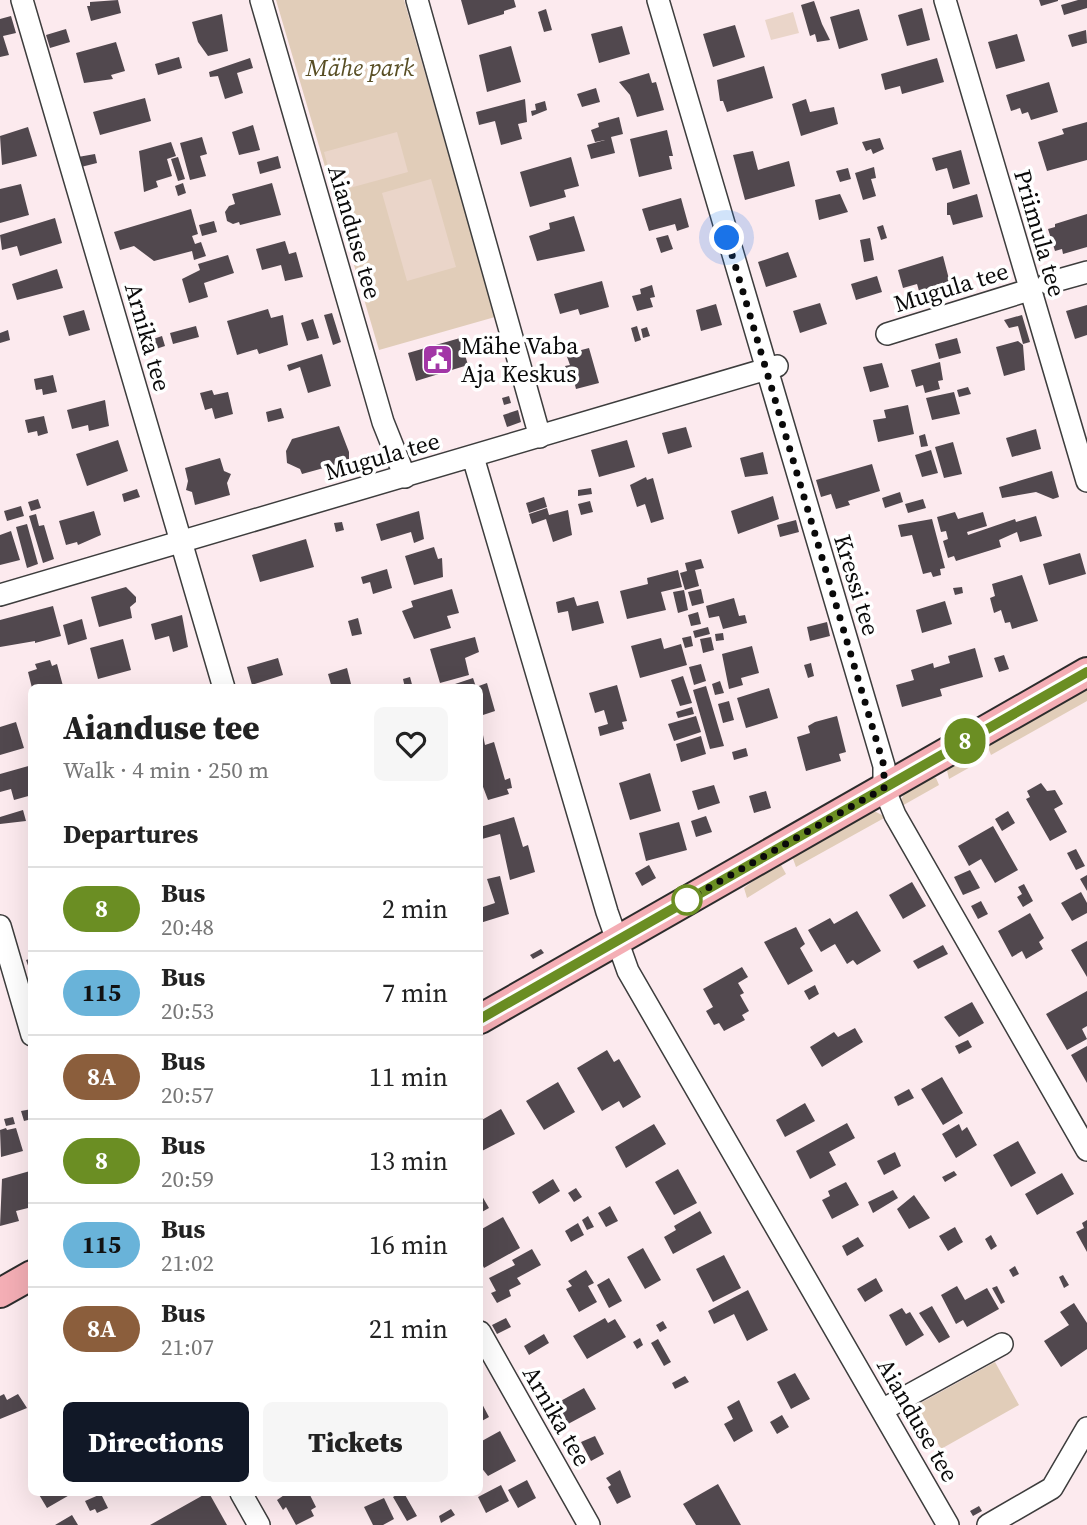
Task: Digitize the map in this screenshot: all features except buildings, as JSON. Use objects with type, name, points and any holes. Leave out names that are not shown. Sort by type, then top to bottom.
[{"type":"main road","points":[[483,1017],[1087,672]]},
{"type":"main road","points":[[0,1293],[28,1277]]},
{"type":"street","name":"Arnika tee","points":[[22,0],[224,684]]},
{"type":"street","name":"Aianduse tee","points":[[261,0],[383,422],[405,477]]},
{"type":"street","points":[[416,0],[540,437]]},
{"type":"street","name":"Kressi tee","points":[[658,0],[772,368],[884,766],[884,788],[895,815],[1087,1150]]},
{"type":"street","name":"Priimula tee","points":[[945,0],[1038,286],[1087,481]]},
{"type":"street","name":"Mugula tee","points":[[887,334],[1087,272]]},
{"type":"street","name":"Mugula tee","points":[[0,595],[772,368]]},
{"type":"street","name":"Aianduse tee","points":[[473,457],[617,942],[628,971],[948,1525]]},
{"type":"street","points":[[0,926],[28,1021]]},
{"type":"street","name":"Arnika tee","points":[[483,1337],[589,1525]]},
{"type":"street","points":[[883,1410],[1002,1344]]},
{"type":"street","points":[[988,1525],[1052,1489],[1087,1428]]},
{"type":"street","points":[[243,1496],[259,1525]]},
{"type":"green space","name":"Mähe park","points":[[276,0],[404,0],[495,317],[379,350]]},
{"type":"green space","points":[[1087,686],[1087,701],[991,755],[987,745]]},
{"type":"green space","points":[[972,752],[978,754],[981,761],[949,779],[946,766]]},
{"type":"green space","points":[[929,776],[936,778],[939,785],[900,807],[906,792]]},
{"type":"green space","points":[[868,812],[876,812],[886,817],[796,867],[792,856]]},
{"type":"green space","points":[[774,865],[781,865],[786,874],[747,898],[744,888]]},
{"type":"green space","points":[[995,1362],[1019,1405],[941,1449],[917,1405]]},
{"type":"shaded area","points":[[793,12],[799,33],[771,40],[765,20]]},
{"type":"shaded area","points":[[397,132],[408,172],[335,192],[324,152]]},
{"type":"shaded area","points":[[431,179],[456,267],[407,281],[382,193]]},
{"type":"bus line","name":"8","points":[[483,1017],[1087,672]]},
{"type":"place","name":"Mähe Vaba Aja Keskus","points":[[438,359]]},
{"type":"route","points":[[687,900],[884,788],[884,766],[727,238]]}]
